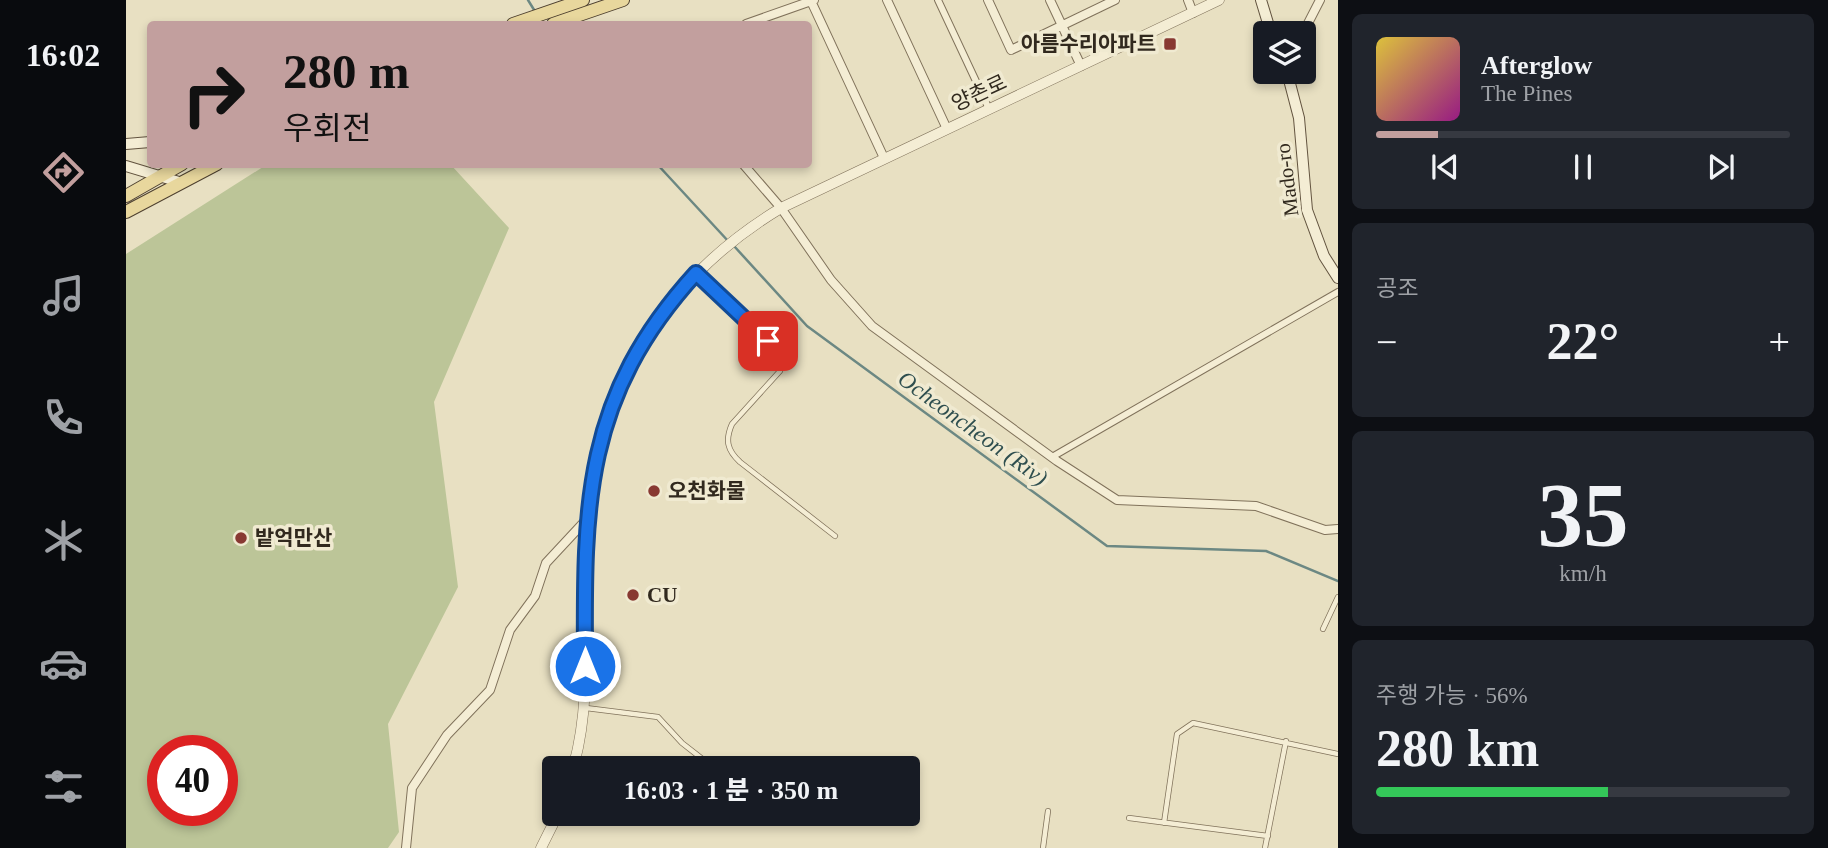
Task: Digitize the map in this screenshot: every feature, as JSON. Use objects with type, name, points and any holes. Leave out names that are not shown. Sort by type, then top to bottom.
[{"type":"main road","points":[[522,21],[583,0]]},
{"type":"main road","points":[[563,21],[623,0]]},
{"type":"main road","points":[[1261,0],[1267,21]]},
{"type":"main road","name":"Mado-ro","points":[[1290,84],[1299,118],[1307,209],[1324,256],[1338,278]]},
{"type":"main road","points":[[126,144],[147,142]]},
{"type":"main road","points":[[126,166],[179,182]]},
{"type":"main road","points":[[126,196],[174,168]]},
{"type":"main road","points":[[126,212],[209,168]]},
{"type":"main road","points":[[126,220],[210,168]]},
{"type":"street","points":[[887,0],[947,128]]},
{"type":"street","points":[[938,0],[989,109]]},
{"type":"street","points":[[988,0],[1011,50],[1115,0]]},
{"type":"street","points":[[1050,0],[1082,66]]},
{"type":"street","points":[[1188,0],[1193,13]]},
{"type":"street","name":"양촌로","points":[[575,756],[585,708],[586,520],[603,431],[626,372],[660,315],[705,264],[756,223],[781,208],[1219,0]]},
{"type":"street","points":[[1309,21],[1320,0]]},
{"type":"street","points":[[755,21],[813,1],[884,158]]},
{"type":"street","points":[[746,168],[781,208],[831,280],[872,326],[1052,457],[1117,500],[1256,506],[1325,530],[1338,529]]},
{"type":"street","points":[[1052,457],[1338,292]]},
{"type":"street","points":[[406,848],[412,788],[447,735],[490,690],[510,629],[535,596],[546,563],[586,520]]},
{"type":"street","points":[[541,848],[552,826]]},
{"type":"lane","points":[[696,273],[768,341],[782,365],[732,424],[728,433],[729,449],[740,462],[835,536]]},
{"type":"lane","points":[[1323,629],[1338,597]]},
{"type":"lane","points":[[585,708],[658,717],[682,743],[699,756]]},
{"type":"lane","points":[[1164,823],[1177,734],[1193,723],[1338,754]]},
{"type":"lane","points":[[1265,848],[1286,741]]},
{"type":"lane","points":[[1043,848],[1048,811]]},
{"type":"lane","points":[[1129,818],[1268,836]]},
{"type":"green space","points":[[261,168],[454,168],[509,228],[434,402],[458,587],[388,724],[399,832],[388,848],[126,848],[126,254]]},
{"type":"waterway","name":"Ocheoncheon (Riv)","points":[[528,0],[536,13]]},
{"type":"waterway","name":"Ocheoncheon (Riv)","points":[[661,168],[729,242]]},
{"type":"waterway","name":"Ocheoncheon (Riv)","points":[[734,246],[807,326],[1107,546],[1266,551],[1338,581]]},
{"type":"place","name":"아름수리아파트","points":[[1170,44]]},
{"type":"place","name":"오천화물","points":[[654,491]]},
{"type":"place","name":"밭억만산","points":[[241,538]]},
{"type":"place","name":"CU","points":[[633,595]]},
{"type":"route","points":[[585,666],[584,578],[589,495],[607,419],[635,354],[660,315],[696,273],[768,341]]}]
